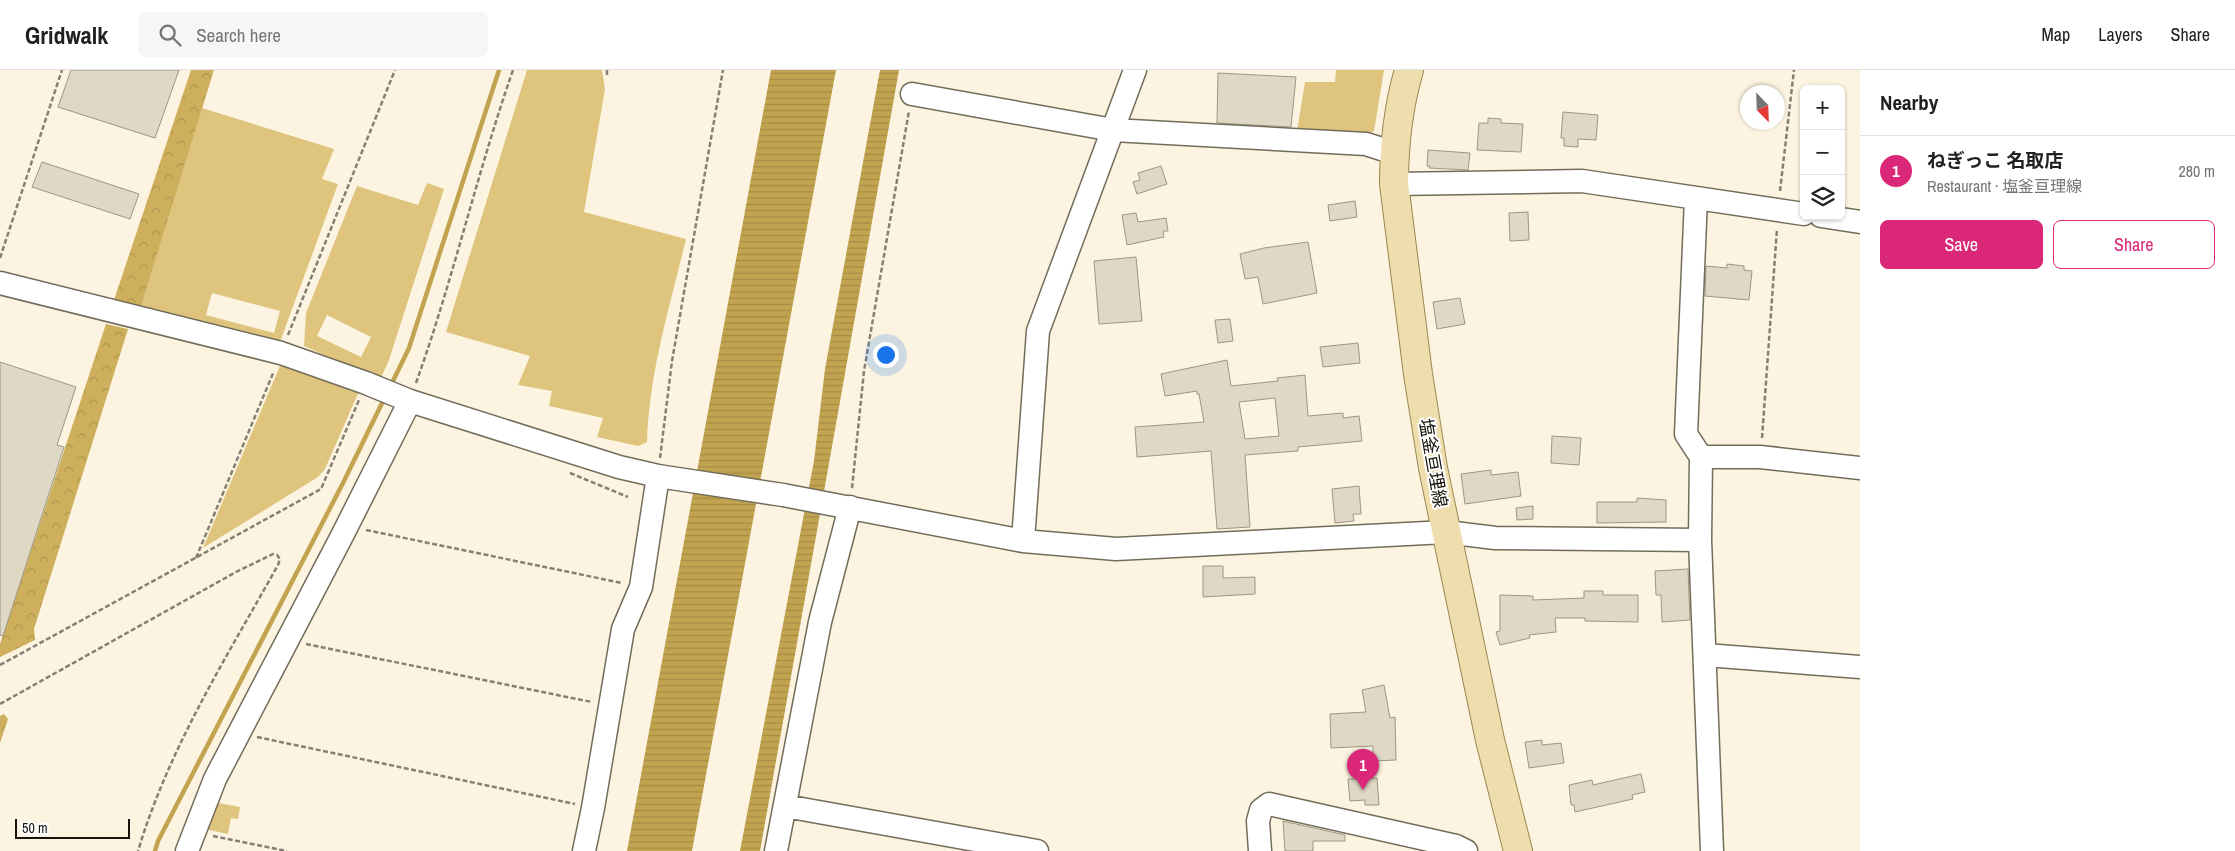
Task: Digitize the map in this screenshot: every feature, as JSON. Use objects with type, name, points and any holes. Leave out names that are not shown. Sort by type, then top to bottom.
[{"type":"main road","name":"塩釜亘理線","points":[[1409,70],[1400,98],[1394,153],[1394,184],[1418,374],[1446,532],[1490,740],[1518,851]]},
{"type":"street","points":[[1023,541],[1038,331],[1135,70]]},
{"type":"street","points":[[912,94],[1113,130],[1366,144],[1394,153]]},
{"type":"street","points":[[1394,184],[1582,181],[1800,213]]},
{"type":"street","points":[[1696,198],[1686,434],[1700,457],[1700,540],[1706,655],[1712,851]]},
{"type":"street","points":[[1845,220],[1860,222]]},
{"type":"street","points":[[0,283],[281,353],[370,384],[406,399],[619,467],[669,478],[847,506],[1023,541],[1116,549],[1446,532],[1494,538],[1700,540]]},
{"type":"street","points":[[190,841],[215,779],[347,526],[406,399]]},
{"type":"street","points":[[1700,457],[1760,457],[1860,468]]},
{"type":"street","points":[[584,851],[623,629],[641,587],[669,478]]},
{"type":"street","points":[[776,851],[820,622],[847,506]]},
{"type":"street","points":[[1706,655],[1860,667]]},
{"type":"street","points":[[1260,851],[1258,821],[1261,810],[1269,804],[1456,846],[1466,851]]},
{"type":"street","points":[[785,806],[1037,851]]},
{"type":"path","points":[[0,258],[62,70]]},
{"type":"path","points":[[196,558],[395,70]]},
{"type":"path","points":[[406,399],[431,342],[495,120],[513,70]]},
{"type":"path","points":[[607,70],[608,77]]},
{"type":"path","points":[[669,478],[672,361],[723,70]]},
{"type":"path","points":[[1760,457],[1778,210],[1794,70]]},
{"type":"path","points":[[847,506],[864,371],[912,94]]},
{"type":"path","points":[[0,665],[321,489],[370,384]]},
{"type":"path","points":[[347,526],[641,587]]},
{"type":"path","points":[[0,704],[236,572],[277,554],[280,559],[278,564],[208,688],[160,785],[138,851]]},
{"type":"path","points":[[288,641],[610,704]]},
{"type":"path","points":[[239,734],[593,808]]},
{"type":"path","points":[[190,841],[287,851]]},
{"type":"shaded area","points":[[527,70],[602,70],[605,89],[584,212],[686,239],[656,365],[647,442],[638,446],[597,437],[603,418],[549,406],[552,391],[518,385],[530,356],[446,332]]},
{"type":"shaded area","points":[[771,70],[836,70],[692,851],[627,851]]},
{"type":"shaded area","points":[[880,70],[899,70],[760,851],[740,851],[814,461],[825,369]]},
{"type":"shaded area","points":[[1336,70],[1384,70],[1374,131],[1367,135],[1297,131],[1305,82],[1335,82]]},
{"type":"shaded area","points":[[202,108],[334,149],[322,179],[338,184],[280,342],[141,307]],"holes":[[[212,293],[280,311],[274,333],[206,315]]]},
{"type":"shaded area","points":[[427,183],[444,189],[389,360],[380,380],[304,346],[306,313],[357,186],[418,205]],"holes":[[[327,315],[371,337],[361,357],[317,336]]]},
{"type":"shaded area","points":[[282,361],[360,389],[325,469],[318,477],[203,548]]},
{"type":"shaded area","points":[[213,802],[240,807],[238,819],[231,818],[228,834],[205,829]]},
{"type":"green space","points":[[191,70],[214,70],[141,307],[114,300]]},
{"type":"green space","points":[[106,324],[128,329],[34,629],[35,640],[0,657],[0,644]]},
{"type":"green space","points":[[4,714],[8,719],[0,743],[0,716]]},
{"type":"building","points":[[71,70],[179,70],[155,138],[58,107]]},
{"type":"building","points":[[1218,73],[1296,77],[1291,127],[1217,123]]},
{"type":"building","points":[[1563,112],[1598,115],[1596,140],[1578,139],[1578,147],[1564,146],[1564,138],[1561,138]]},
{"type":"building","points":[[1488,118],[1501,119],[1501,123],[1523,124],[1521,152],[1477,150],[1479,123],[1488,123]]},
{"type":"building","points":[[1428,150],[1470,153],[1468,170],[1429,168],[1430,166],[1427,166]]},
{"type":"building","points":[[42,162],[139,194],[130,219],[32,187]]},
{"type":"building","points":[[1161,166],[1167,184],[1137,194],[1133,182],[1140,180],[1138,173]]},
{"type":"building","points":[[1355,201],[1357,217],[1330,221],[1328,205]]},
{"type":"building","points":[[1528,212],[1529,240],[1510,241],[1509,213]]},
{"type":"building","points":[[1136,213],[1138,222],[1166,218],[1168,231],[1163,231],[1164,237],[1127,245],[1122,215]]},
{"type":"building","points":[[1308,242],[1317,293],[1263,304],[1258,277],[1245,279],[1240,254],[1264,248]]},
{"type":"building","points":[[1136,257],[1142,321],[1099,324],[1094,261]]},
{"type":"building","points":[[1727,264],[1744,266],[1744,270],[1752,271],[1749,300],[1705,296],[1706,266],[1727,268]]},
{"type":"building","points":[[1460,298],[1465,324],[1437,329],[1433,302]]},
{"type":"building","points":[[1230,319],[1233,341],[1218,343],[1215,320]]},
{"type":"building","points":[[1358,343],[1360,363],[1323,367],[1320,347]]},
{"type":"building","points":[[1227,360],[1231,386],[1278,381],[1277,378],[1305,375],[1308,416],[1343,413],[1343,418],[1359,416],[1362,441],[1298,447],[1298,451],[1245,455],[1250,527],[1217,529],[1211,451],[1137,457],[1135,427],[1204,422],[1197,391],[1165,396],[1161,374]],"holes":[[[1275,398],[1279,436],[1245,439],[1239,402]]]},
{"type":"building","points":[[0,362],[76,387],[57,445],[64,447],[3,636],[0,635]]},
{"type":"building","points":[[1552,436],[1581,438],[1579,465],[1551,463]]},
{"type":"building","points":[[1491,470],[1491,475],[1518,472],[1521,496],[1465,504],[1461,474]]},
{"type":"building","points":[[1359,486],[1361,514],[1353,514],[1354,521],[1335,523],[1332,489]]},
{"type":"building","points":[[1637,498],[1666,500],[1666,522],[1597,523],[1597,502],[1637,502]]},
{"type":"building","points":[[1533,506],[1533,519],[1517,520],[1516,508]]},
{"type":"building","points":[[1203,566],[1223,566],[1223,578],[1255,577],[1255,594],[1203,597]]},
{"type":"building","points":[[1688,569],[1690,620],[1662,622],[1661,595],[1656,595],[1655,571]]},
{"type":"building","points":[[1584,591],[1603,591],[1603,595],[1638,595],[1638,622],[1585,621],[1585,618],[1555,618],[1556,632],[1529,635],[1530,638],[1500,645],[1496,632],[1500,631],[1500,595],[1533,596],[1533,600],[1584,598]]},
{"type":"building","points":[[1384,685],[1390,718],[1395,717],[1396,760],[1373,761],[1373,746],[1331,748],[1330,714],[1366,712],[1362,690]]},
{"type":"building","points":[[1542,740],[1542,745],[1561,743],[1564,763],[1529,768],[1525,742]]},
{"type":"building","points":[[1641,774],[1645,792],[1632,795],[1633,799],[1575,812],[1574,805],[1571,805],[1569,785],[1592,780],[1593,785]]},
{"type":"building","points":[[1377,778],[1379,805],[1365,805],[1365,800],[1350,801],[1348,779]]},
{"type":"building","points":[[1283,821],[1345,835],[1345,841],[1313,841],[1313,851],[1285,851]]},
{"type":"waterway","points":[[391,385],[409,348],[499,70]]},
{"type":"waterway","points":[[155,851],[158,841],[343,483],[385,397]]},
{"type":"place","name":"ねぎっこ 名取店","points":[[1363,790]]}]
